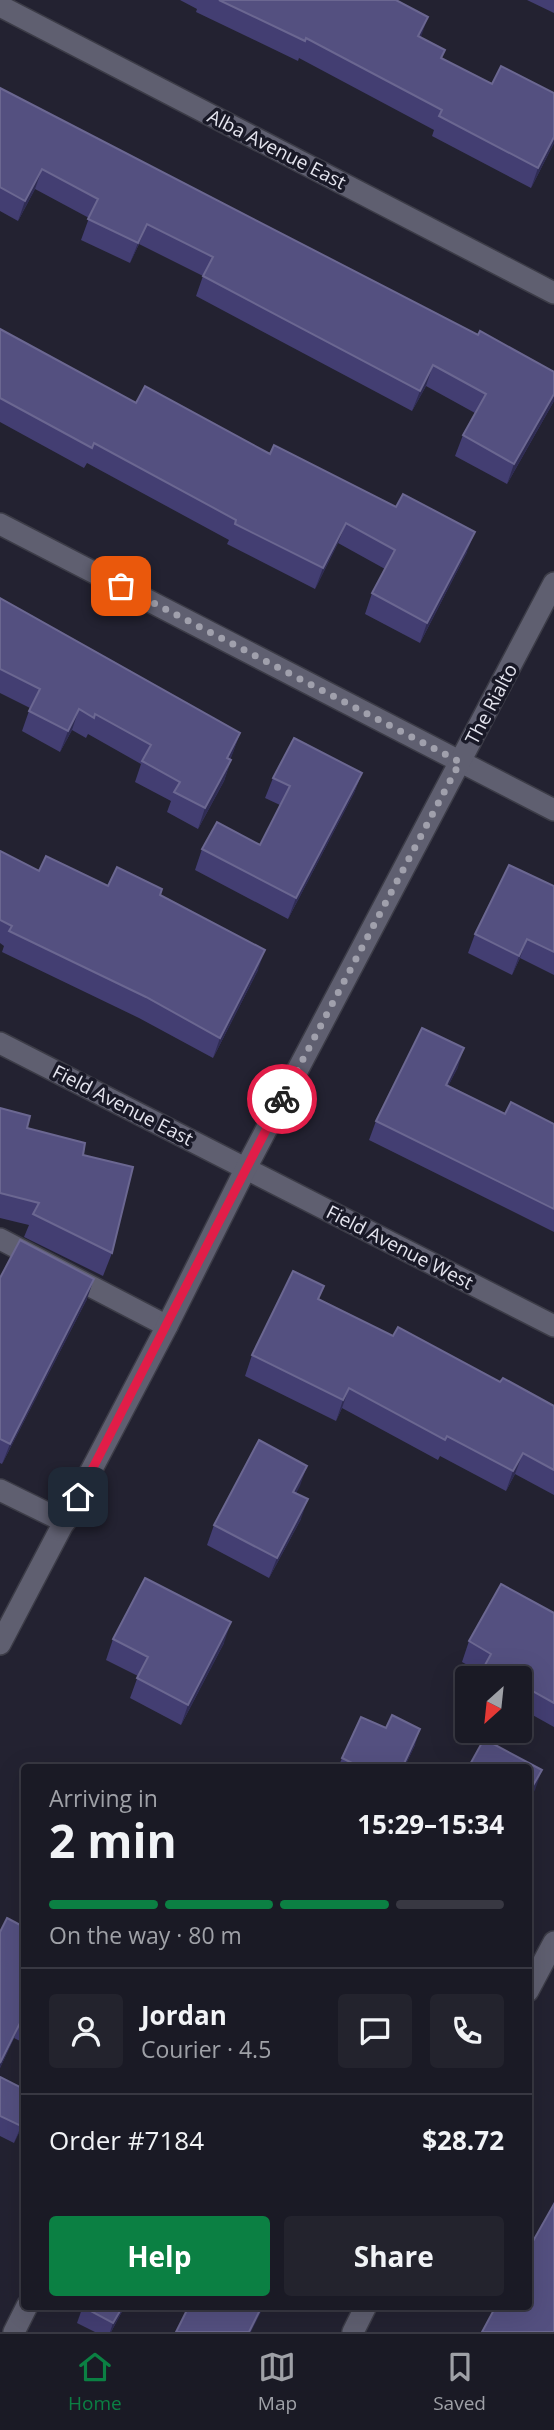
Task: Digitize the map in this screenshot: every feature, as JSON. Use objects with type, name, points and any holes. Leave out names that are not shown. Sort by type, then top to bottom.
[{"type":"street","name":"Alba Avenue East","points":[[0,6],[554,293]]},
{"type":"street","points":[[0,524],[554,810]]},
{"type":"street","name":"The Rialto","points":[[0,1644],[167,1326],[246,1168],[554,583]]},
{"type":"street","name":"Field Avenue East","points":[[0,1042],[246,1168]]},
{"type":"street","name":"Field Avenue West","points":[[246,1168],[554,1326]]},
{"type":"street","points":[[0,1239],[167,1326]]},
{"type":"street","points":[[0,1490],[65,1522]]},
{"type":"street","points":[[537,1978],[554,1942]]},
{"type":"street","points":[[14,2332],[25,2310]]},
{"type":"street","points":[[353,2332],[364,2310]]},
{"type":"building","points":[[219,0],[396,0],[428,17],[418,36],[445,50],[441,58],[492,84],[501,66],[554,93],[554,137],[538,168],[439,116],[442,110],[306,38],[305,41]]},
{"type":"building","points":[[0,88],[478,335],[480,331],[554,372],[554,394],[514,464],[463,435],[486,394],[433,365],[420,391],[203,276],[213,257],[147,224],[138,243],[88,219],[98,199],[42,169],[25,201],[0,187]]},
{"type":"building","points":[[0,329],[136,403],[145,386],[270,454],[274,445],[396,507],[403,494],[475,532],[427,623],[372,593],[395,550],[346,523],[323,568],[235,524],[236,520],[94,443],[92,448],[0,398]]},
{"type":"building","points":[[0,598],[240,733],[227,758],[231,760],[205,808],[174,792],[180,782],[142,761],[151,745],[95,714],[94,718],[79,709],[68,731],[29,711],[40,689],[0,669]]},
{"type":"building","points":[[294,738],[362,773],[296,898],[202,849],[217,822],[260,845],[290,786],[273,778]]},
{"type":"building","points":[[0,851],[39,871],[46,856],[108,886],[117,867],[162,889],[160,895],[265,950],[220,1038],[146,997],[9,931],[12,926],[0,920]]},
{"type":"building","points":[[509,865],[554,886],[554,952],[527,939],[519,956],[475,934]]},
{"type":"building","points":[[422,1028],[464,1048],[446,1085],[505,1114],[511,1102],[554,1124],[554,1209],[376,1121]]},
{"type":"building","points":[[0,1108],[30,1116],[27,1128],[85,1143],[83,1155],[133,1167],[112,1253],[33,1214],[39,1203],[0,1193]]},
{"type":"building","points":[[20,1240],[94,1279],[10,1444],[0,1439],[0,1278]]},
{"type":"building","points":[[293,1271],[324,1286],[318,1299],[393,1336],[398,1327],[500,1382],[503,1378],[554,1406],[554,1470],[523,1453],[513,1471],[447,1436],[445,1440],[349,1388],[343,1400],[252,1355]]},
{"type":"building","points":[[259,1440],[307,1466],[293,1492],[308,1499],[277,1558],[214,1525]]},
{"type":"building","points":[[145,1578],[231,1622],[188,1705],[137,1678],[148,1657],[113,1639]]},
{"type":"building","points":[[501,1584],[554,1613],[554,1703],[532,1691],[532,1666],[487,1666],[491,1654],[469,1641]]},
{"type":"building","points":[[392,1715],[420,1729],[404,1764],[354,1764],[342,1758],[361,1717],[386,1728]]},
{"type":"building","points":[[482,1743],[491,1743],[531,1764],[470,1764]]},
{"type":"building","points":[[532,1765],[542,1770],[532,1787]]},
{"type":"building","points":[[7,1918],[21,1925],[21,2021],[0,2063],[0,1932]]},
{"type":"building","points":[[0,2077],[21,2088],[21,2126],[0,2116]]},
{"type":"building","points":[[554,2204],[554,2332],[482,2332],[494,2310],[532,2310],[532,2243]]},
{"type":"building","points":[[89,2310],[121,2310],[113,2323]]},
{"type":"building","points":[[187,2310],[260,2310],[249,2332],[176,2332]]},
{"type":"way so far","points":[[121,586],[460,762],[282,1099]]},
{"type":"route","points":[[78,1497],[282,1099]]}]
